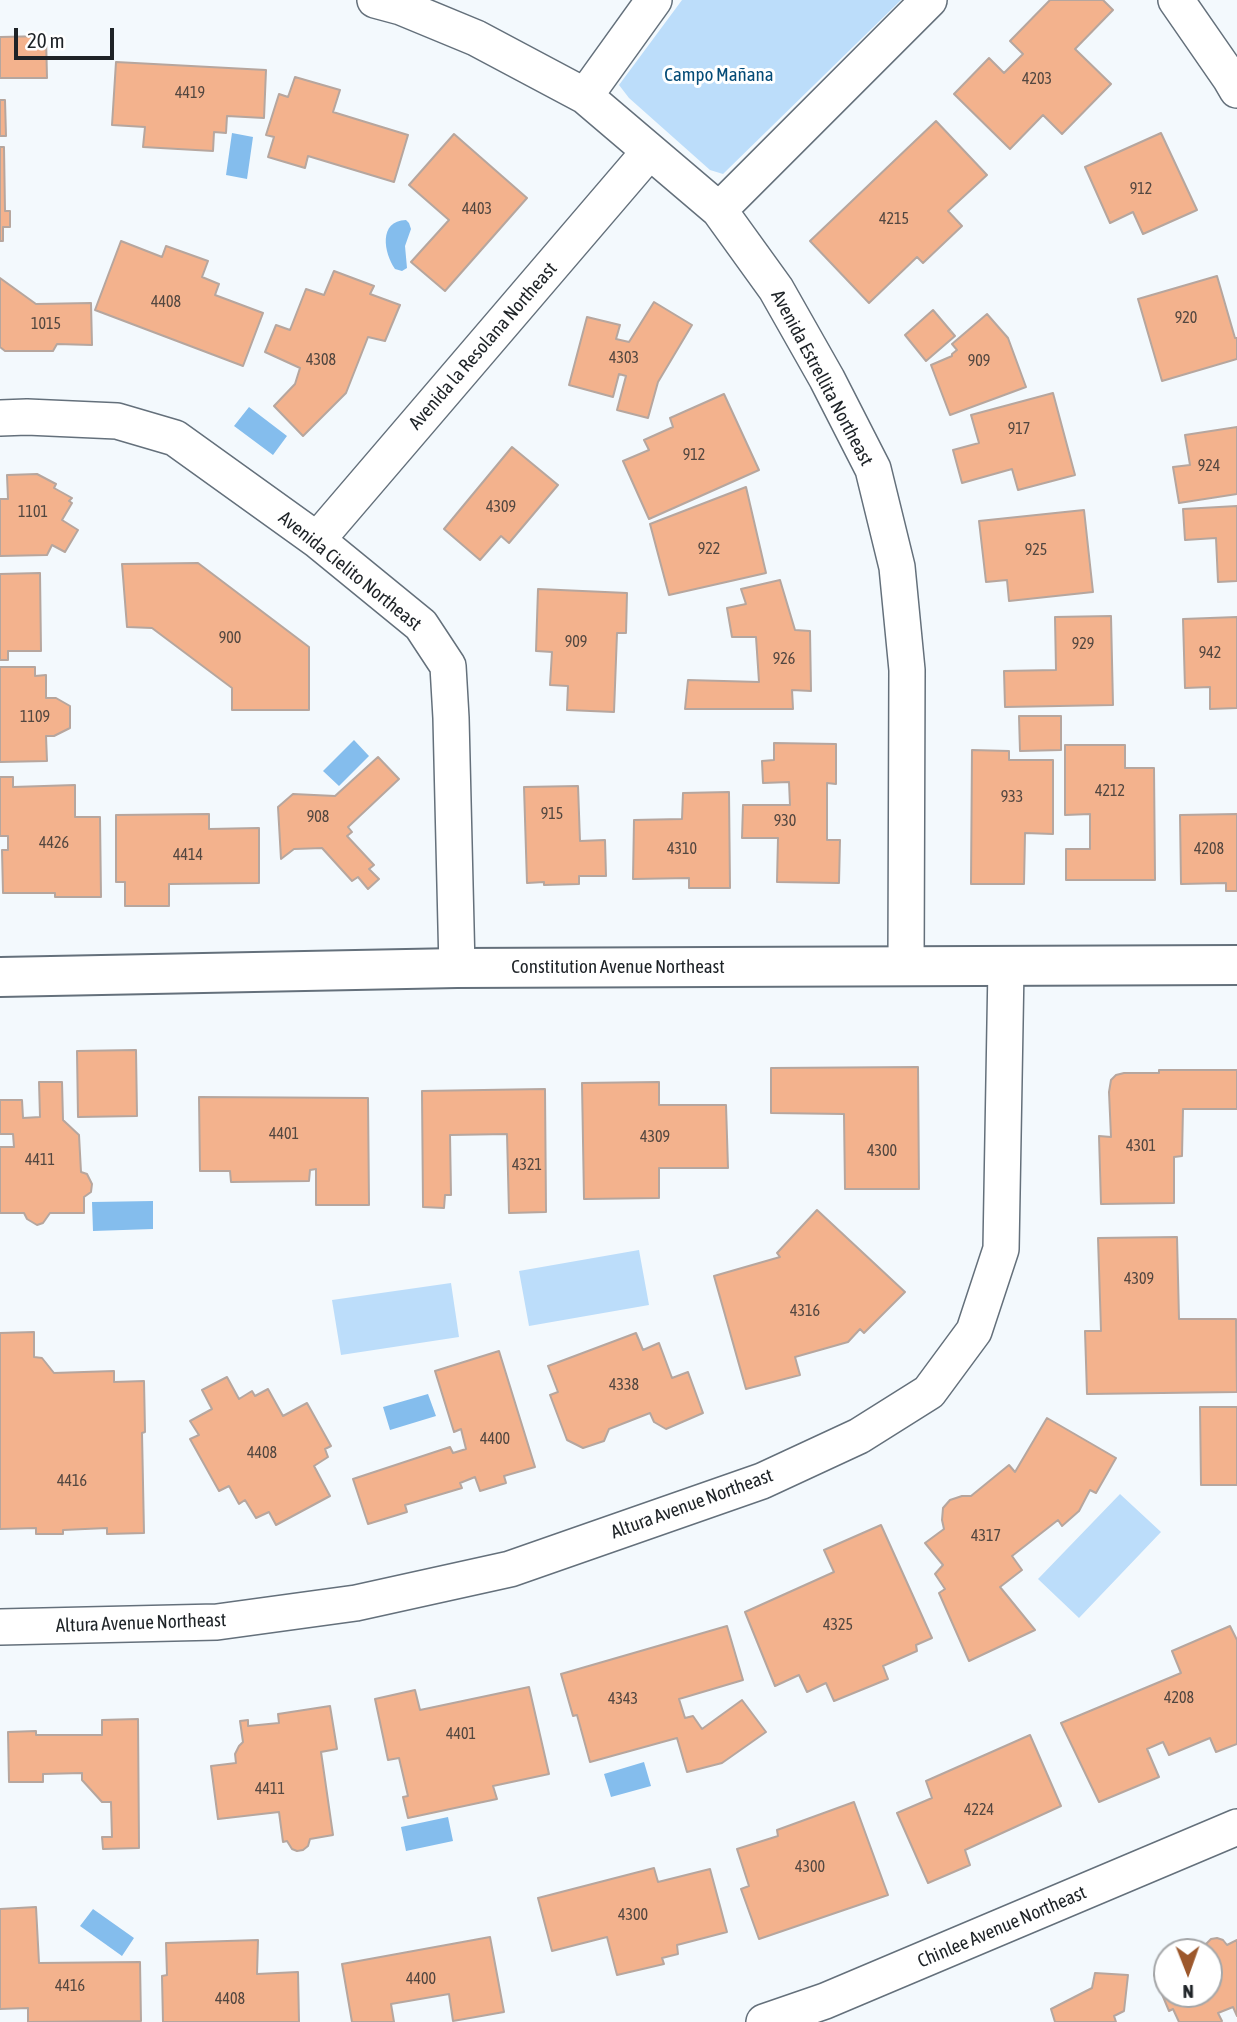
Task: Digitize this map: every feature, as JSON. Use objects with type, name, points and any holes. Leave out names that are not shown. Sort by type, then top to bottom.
[{"type":"street","name":"Avenida Estrellita Northeast","points":[[375,0],[401,7],[476,38],[584,96],[719,211],[776,289],[827,379],[873,469],[897,566],[907,670],[906,966]]},
{"type":"street","points":[[584,96],[654,0]]},
{"type":"street","points":[[719,211],[929,0]]},
{"type":"street","points":[[1176,0],[1237,90]]},
{"type":"street","name":"Avenida la Resolana Northeast","points":[[317,540],[649,152]]},
{"type":"street","name":"Avenida Cielito Northeast","points":[[0,418],[117,421],[175,438],[317,540],[421,625],[448,666],[452,718],[457,968]]},
{"type":"street","name":"Constitution Avenue Northeast","points":[[0,977],[457,968],[1237,965]]},
{"type":"street","name":"Altura Avenue Northeast","points":[[0,1627],[217,1622],[356,1603],[510,1569],[762,1481],[859,1436],[929,1392],[974,1331],[1001,1248],[1006,967]]},
{"type":"street","name":"Chinlee Avenue Northeast","points":[[764,2022],[825,2001],[1237,1827]]},
{"type":"green space","name":"Campo Mañana","points":[[682,0],[901,0],[723,174],[710,170],[629,98],[619,85]]},
{"type":"green space","points":[[639,1250],[649,1305],[529,1326],[519,1271]]},
{"type":"green space","points":[[451,1283],[459,1337],[341,1355],[332,1300]]},
{"type":"green space","points":[[1120,1494],[1161,1532],[1079,1618],[1038,1579]]},
{"type":"shaded area","points":[[232,133],[253,137],[247,179],[226,175]]},
{"type":"shaded area","points":[[406,220],[411,229],[405,246],[407,268],[402,271],[395,269],[391,262],[386,239],[391,226]]},
{"type":"shaded area","points":[[249,407],[287,436],[273,455],[234,426]]},
{"type":"shaded area","points":[[354,740],[369,756],[339,786],[323,771]]},
{"type":"shaded area","points":[[153,1201],[153,1229],[93,1231],[92,1202]]},
{"type":"shaded area","points":[[428,1394],[436,1416],[390,1430],[383,1407]]},
{"type":"shaded area","points":[[644,1762],[651,1786],[611,1797],[604,1774]]},
{"type":"shaded area","points":[[448,1817],[453,1841],[406,1851],[401,1827]]},
{"type":"shaded area","points":[[93,1909],[134,1938],[122,1956],[80,1926]]},
{"type":"building","points":[[1050,0],[1103,0],[1113,10],[1075,49],[1111,84],[1062,134],[1043,115],[1010,149],[954,94],[989,58],[1004,73],[1023,54],[1010,41]]},
{"type":"building","points":[[46,36],[47,78],[0,78],[0,37]]},
{"type":"building","points":[[116,62],[266,70],[264,118],[227,116],[226,133],[214,132],[213,151],[143,147],[145,127],[112,125]]},
{"type":"building","points":[[295,77],[340,90],[333,112],[408,135],[394,182],[308,156],[305,168],[268,157],[274,137],[266,135],[279,94],[288,97]]},
{"type":"building","points":[[0,100],[5,100],[6,136],[0,136]]},
{"type":"building","points":[[936,121],[987,175],[948,211],[962,226],[923,263],[917,257],[869,303],[810,241]]},
{"type":"building","points":[[1161,133],[1197,210],[1143,234],[1133,212],[1110,223],[1085,167]]},
{"type":"building","points":[[454,134],[527,198],[445,291],[411,262],[449,220],[409,185]]},
{"type":"building","points":[[0,147],[4,147],[5,211],[10,211],[10,227],[3,227],[3,241],[0,241]]},
{"type":"building","points":[[121,241],[162,257],[166,246],[208,261],[202,277],[219,284],[215,295],[263,313],[243,366],[95,310]]},
{"type":"building","points":[[334,271],[374,286],[370,294],[400,305],[385,341],[368,337],[346,393],[303,436],[274,406],[295,384],[300,368],[265,352],[276,325],[290,330],[306,289],[324,295]]},
{"type":"building","points":[[1217,276],[1237,338],[1237,359],[1162,381],[1138,299]]},
{"type":"building","points":[[0,278],[36,304],[91,303],[92,345],[57,344],[53,351],[5,351],[0,347]]},
{"type":"building","points":[[654,302],[692,325],[658,382],[648,418],[617,410],[626,376],[619,374],[613,397],[569,385],[587,317],[620,325],[616,339],[629,342]]},
{"type":"building","points":[[933,310],[955,336],[926,361],[905,335]]},
{"type":"building","points":[[987,314],[1008,338],[1026,387],[950,415],[931,365],[952,356],[957,350],[952,344]]},
{"type":"building","points":[[1053,393],[1075,475],[1018,490],[1012,469],[962,483],[953,450],[979,443],[971,415]]},
{"type":"building","points":[[724,394],[759,470],[649,519],[623,461],[649,450],[644,440],[673,427],[670,418]]},
{"type":"building","points":[[1237,427],[1237,494],[1179,503],[1173,467],[1190,465],[1185,435]]},
{"type":"building","points":[[512,447],[558,485],[509,543],[501,536],[480,560],[444,529]]},
{"type":"building","points":[[37,474],[56,484],[54,488],[72,498],[62,520],[78,530],[65,552],[52,545],[47,555],[0,556],[0,499],[8,499],[7,475]]},
{"type":"building","points":[[746,487],[766,573],[669,595],[650,524]]},
{"type":"building","points":[[1237,506],[1237,581],[1218,582],[1216,538],[1185,540],[1183,509]]},
{"type":"building","points":[[1084,510],[1093,592],[1009,601],[1007,580],[986,582],[979,521]]},
{"type":"building","points":[[198,563],[309,647],[309,710],[232,710],[232,688],[152,628],[127,627],[122,564]]},
{"type":"building","points":[[40,573],[41,651],[8,651],[8,660],[0,660],[0,574]]},
{"type":"building","points":[[780,580],[795,630],[810,631],[811,691],[792,690],[793,709],[685,709],[688,680],[759,682],[756,637],[732,637],[727,608],[746,604],[741,589]]},
{"type":"building","points":[[538,589],[627,593],[626,633],[617,633],[614,712],[567,710],[568,686],[550,685],[552,652],[536,651]]},
{"type":"building","points":[[1111,616],[1113,705],[1005,707],[1004,671],[1056,670],[1055,617]]},
{"type":"building","points":[[1237,617],[1237,708],[1210,709],[1210,687],[1185,688],[1183,619]]},
{"type":"building","points":[[0,667],[35,667],[35,676],[46,675],[46,698],[56,698],[70,706],[70,728],[54,736],[46,736],[47,761],[0,762]]},
{"type":"building","points":[[1019,716],[1061,716],[1061,750],[1020,751]]},
{"type":"building","points":[[774,743],[836,744],[836,784],[827,783],[827,840],[840,840],[839,883],[777,882],[778,838],[742,838],[743,805],[790,805],[789,782],[763,783],[762,761],[774,760]]},
{"type":"building","points":[[1065,745],[1125,745],[1125,768],[1154,768],[1155,880],[1066,880],[1066,849],[1090,849],[1090,814],[1065,815]]},
{"type":"building","points":[[972,750],[1009,751],[1009,760],[1053,760],[1053,834],[1025,833],[1024,884],[971,884]]},
{"type":"building","points":[[378,757],[399,779],[348,827],[352,832],[347,836],[374,865],[369,869],[379,879],[368,889],[358,877],[352,881],[322,848],[294,849],[281,859],[278,807],[293,794],[335,796]]},
{"type":"building","points":[[0,777],[13,777],[13,787],[75,785],[75,817],[100,817],[101,897],[55,897],[55,893],[3,893],[2,850],[8,850],[8,836],[0,836]]},
{"type":"building","points":[[578,786],[580,841],[605,840],[606,876],[579,876],[579,884],[527,883],[524,787]]},
{"type":"building","points":[[729,792],[730,888],[689,888],[689,878],[633,879],[634,820],[682,819],[683,793]]},
{"type":"building","points":[[209,814],[209,829],[259,828],[259,883],[169,884],[169,906],[125,906],[125,882],[116,882],[116,815]]},
{"type":"building","points":[[1237,814],[1237,891],[1226,891],[1226,883],[1181,884],[1180,815]]},
{"type":"building","points":[[136,1050],[137,1116],[78,1117],[77,1051]]},
{"type":"building","points":[[918,1067],[919,1189],[845,1189],[844,1114],[771,1113],[771,1068]]},
{"type":"building","points":[[1159,1070],[1237,1070],[1237,1109],[1183,1109],[1182,1156],[1174,1157],[1174,1203],[1101,1204],[1099,1136],[1111,1137],[1111,1080],[1124,1073],[1159,1073]]},
{"type":"building","points":[[39,1082],[62,1082],[63,1120],[79,1135],[81,1172],[87,1174],[92,1184],[91,1192],[84,1197],[84,1213],[50,1213],[43,1223],[37,1225],[27,1219],[24,1213],[0,1213],[0,1147],[14,1147],[13,1134],[0,1134],[0,1100],[22,1100],[23,1118],[40,1117]]},
{"type":"building","points":[[659,1082],[659,1105],[726,1105],[728,1168],[659,1168],[659,1198],[584,1199],[582,1083]]},
{"type":"building","points":[[545,1089],[546,1212],[509,1213],[507,1134],[450,1135],[451,1195],[445,1195],[444,1208],[423,1207],[422,1091]]},
{"type":"building","points":[[199,1097],[368,1098],[369,1205],[316,1205],[316,1169],[310,1170],[309,1181],[231,1182],[230,1171],[200,1171]]},
{"type":"building","points":[[817,1210],[905,1292],[864,1333],[860,1329],[848,1342],[795,1357],[800,1375],[746,1389],[714,1276],[780,1257],[777,1253]]},
{"type":"building","points":[[1177,1237],[1179,1319],[1236,1319],[1237,1392],[1087,1394],[1085,1331],[1101,1331],[1098,1238]]},
{"type":"building","points":[[34,1332],[34,1357],[42,1358],[54,1373],[114,1371],[114,1382],[144,1381],[144,1533],[107,1534],[107,1528],[63,1530],[63,1534],[36,1534],[36,1528],[0,1529],[0,1333]]},
{"type":"building","points":[[636,1333],[643,1350],[659,1343],[672,1378],[688,1372],[703,1413],[666,1429],[654,1422],[650,1413],[609,1429],[604,1441],[583,1448],[567,1440],[550,1395],[558,1392],[548,1366]]},
{"type":"building","points":[[499,1351],[535,1467],[504,1476],[506,1483],[480,1491],[475,1477],[460,1483],[462,1488],[405,1505],[407,1512],[368,1524],[353,1479],[450,1447],[453,1453],[466,1449],[461,1429],[454,1432],[435,1371]]},
{"type":"building","points":[[227,1377],[239,1399],[252,1391],[255,1396],[268,1389],[283,1416],[307,1403],[331,1446],[325,1449],[328,1457],[314,1466],[330,1496],[276,1525],[269,1512],[256,1518],[245,1500],[239,1504],[229,1486],[219,1491],[190,1439],[199,1435],[190,1421],[212,1409],[202,1390]]},
{"type":"building","points":[[1200,1407],[1237,1407],[1237,1485],[1201,1485]]},
{"type":"building","points":[[1047,1418],[1116,1458],[1096,1493],[1090,1490],[1079,1511],[1062,1526],[1058,1520],[1012,1556],[1022,1570],[1000,1587],[1035,1630],[969,1661],[939,1593],[945,1589],[935,1574],[943,1565],[925,1543],[944,1529],[943,1508],[950,1500],[971,1496],[1009,1465],[1015,1472]]},
{"type":"building","points":[[881,1525],[932,1638],[916,1645],[917,1651],[883,1666],[888,1679],[834,1701],[826,1683],[807,1692],[799,1675],[775,1686],[745,1612],[834,1572],[824,1550]]},
{"type":"building","points":[[727,1626],[743,1680],[679,1699],[685,1718],[693,1716],[702,1729],[742,1700],[766,1732],[722,1763],[687,1772],[677,1738],[590,1762],[577,1715],[573,1716],[561,1674]]},
{"type":"building","points":[[1230,1626],[1237,1640],[1237,1744],[1216,1752],[1210,1738],[1169,1755],[1163,1742],[1147,1749],[1159,1777],[1099,1802],[1061,1723],[1181,1673],[1172,1651]]},
{"type":"building","points":[[529,1687],[549,1774],[493,1786],[497,1799],[408,1818],[403,1797],[408,1796],[399,1758],[388,1760],[375,1699],[415,1690],[420,1710]]},
{"type":"building","points":[[330,1706],[337,1749],[321,1752],[333,1835],[310,1839],[308,1846],[297,1851],[292,1849],[287,1841],[283,1842],[279,1812],[218,1819],[211,1766],[236,1763],[235,1754],[243,1742],[240,1721],[248,1720],[248,1726],[279,1723],[278,1714]]},
{"type":"building","points":[[138,1719],[139,1848],[103,1849],[102,1837],[112,1837],[111,1802],[102,1802],[82,1780],[82,1773],[43,1774],[43,1782],[9,1782],[8,1732],[36,1731],[36,1735],[102,1735],[102,1720]]},
{"type":"building","points":[[1030,1735],[1061,1806],[965,1850],[970,1865],[928,1883],[897,1813],[932,1798],[926,1781]]},
{"type":"building","points":[[854,1802],[888,1895],[759,1939],[741,1889],[749,1886],[737,1849],[778,1836],[777,1830]]},
{"type":"building","points":[[654,1868],[658,1882],[710,1869],[727,1932],[677,1945],[678,1954],[662,1958],[664,1964],[617,1975],[607,1937],[552,1951],[538,1898]]},
{"type":"building","points":[[36,1907],[39,1963],[140,1962],[141,2021],[28,2022],[28,2008],[0,2009],[0,1909]]},
{"type":"building","points":[[490,1937],[504,2012],[453,2021],[449,1994],[391,2004],[394,2022],[352,2022],[342,1964]]},
{"type":"building","points":[[258,1940],[257,1974],[298,1972],[299,2022],[163,2022],[162,1976],[167,1975],[166,1943]]},
{"type":"building","points":[[1223,1940],[1227,1945],[1237,1940],[1237,2016],[1233,2007],[1218,2013],[1221,2022],[1179,2022],[1173,2009],[1169,2011],[1168,2008],[1223,2008]]},
{"type":"building","points":[[1095,1973],[1128,1975],[1124,2011],[1114,2016],[1116,2022],[1055,2022],[1051,2009],[1092,1988]]}]
